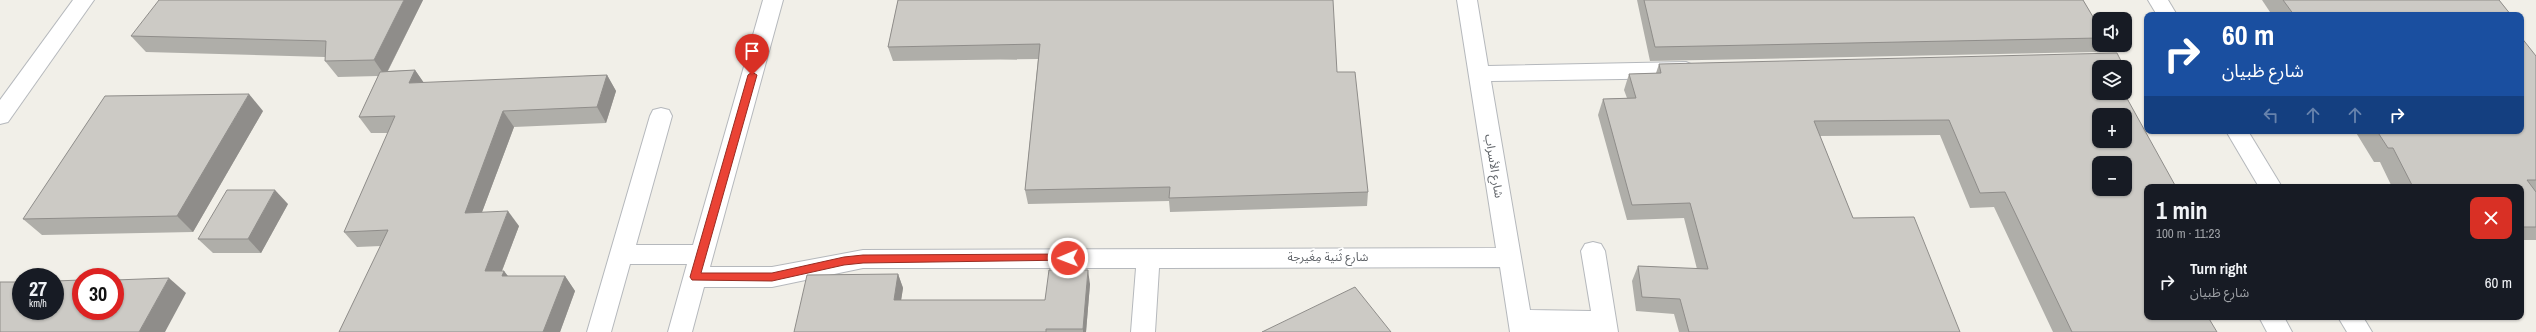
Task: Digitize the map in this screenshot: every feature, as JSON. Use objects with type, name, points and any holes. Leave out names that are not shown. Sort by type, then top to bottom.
[{"type":"street","points":[[0,116],[84,0]]},
{"type":"street","points":[[680,332],[773,0]]},
{"type":"street","name":"شارع الأسراب","points":[[1467,0],[1521,326]]},
{"type":"street","points":[[2158,0],[2165,12]]},
{"type":"street","points":[[1480,74],[1703,69]]},
{"type":"street","points":[[599,332],[661,116]]},
{"type":"street","points":[[2239,134],[2269,184]]},
{"type":"street","points":[[1521,326],[1605,327],[1593,251]]},
{"type":"street","points":[[622,254],[702,255]]},
{"type":"street","points":[[1143,332],[1148,257]]},
{"type":"street","name":"شارع ثَنية مِغَيرجة","points":[[695,277],[772,277],[844,261],[863,259],[1509,257]]},
{"type":"street","points":[[2273,320],[2280,332]]},
{"type":"street","points":[[2352,320],[2360,332]]},
{"type":"building","points":[[159,0],[404,0],[374,60],[325,61],[326,41],[131,36]]},
{"type":"building","points":[[898,0],[1333,0],[1337,72],[1355,72],[1368,192],[1169,198],[1170,187],[1025,190],[1040,44],[888,47]]},
{"type":"building","points":[[1644,0],[2083,0],[2092,15],[2092,38],[1655,47]]},
{"type":"building","points":[[2283,0],[2499,0],[2509,12],[2292,12]]},
{"type":"building","points":[[2524,41],[2536,56],[2536,180],[2527,180],[2536,192],[2536,227],[2524,227],[2524,184],[2411,184],[2393,148],[2388,148],[2379,134],[2524,134]]},
{"type":"building","points":[[2117,53],[2120,60],[2092,60],[2092,100],[2128,100],[2144,129],[2144,134],[2147,134],[2174,184],[2144,184],[2144,320],[2210,320],[2217,332],[2072,332],[2005,192],[1980,193],[1949,120],[1814,121],[1853,218],[1914,217],[1960,332],[1689,332],[1680,299],[1642,297],[1638,266],[1708,269],[1690,203],[1632,205],[1603,99],[1636,98],[1629,74],[1661,73],[1659,64]]},
{"type":"building","points":[[415,70],[409,83],[607,75],[597,107],[503,111],[465,213],[508,211],[485,271],[504,271],[502,276],[565,276],[543,332],[339,332],[388,230],[344,232],[395,116],[359,117],[380,72]]},
{"type":"building","points":[[249,94],[177,216],[23,219],[105,96]]},
{"type":"building","points":[[227,190],[275,190],[248,239],[198,239]]},
{"type":"building","points":[[1049,270],[1088,270],[1083,329],[1046,329],[1046,332],[794,332],[807,275],[898,274],[894,300],[1045,300]]},
{"type":"building","points":[[169,278],[139,332],[0,332],[0,282],[12,282],[12,320],[64,320],[64,281],[72,280],[72,320],[124,320],[124,280]]},
{"type":"building","points":[[1355,287],[1391,332],[1262,332]]},
{"type":"route","points":[[752,75],[695,277],[772,277],[788,275],[844,261],[863,259],[1068,258]]}]
